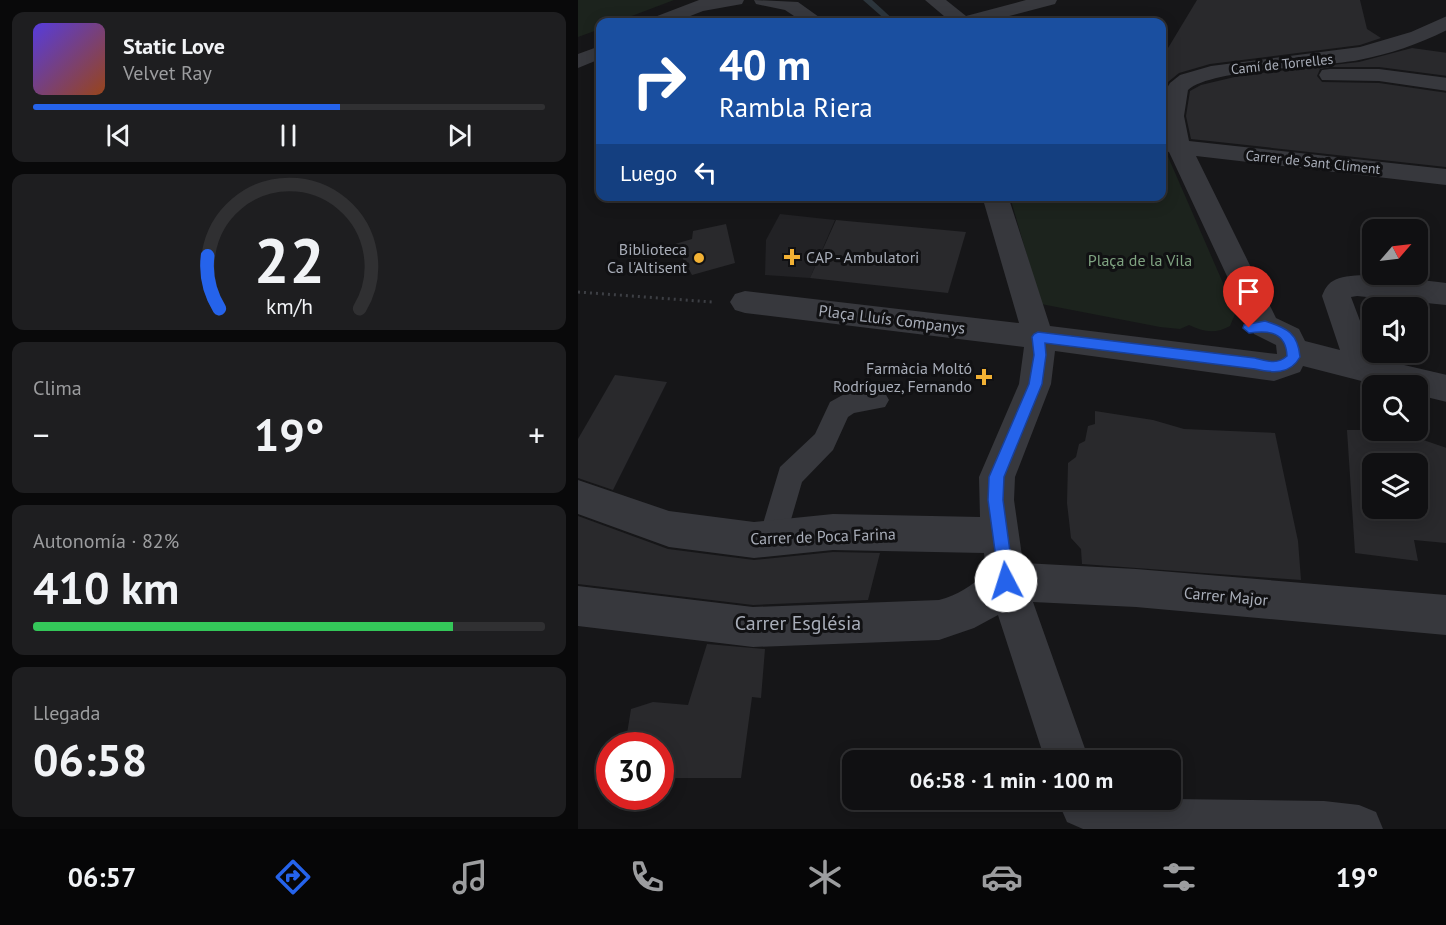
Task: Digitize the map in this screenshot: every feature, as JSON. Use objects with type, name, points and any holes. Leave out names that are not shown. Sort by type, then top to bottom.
[{"type":"street","points":[[669,18],[699,6],[735,0]]},
{"type":"street","points":[[762,0],[791,6],[810,18]]},
{"type":"street","points":[[934,0],[957,18]]},
{"type":"street","points":[[981,18],[1048,0]]},
{"type":"street","name":"Camí de Torrelles","points":[[1170,145],[1173,132],[1174,92],[1179,86],[1197,76],[1224,70],[1362,55],[1417,38],[1446,22]]},
{"type":"street","points":[[578,62],[596,54]]},
{"type":"street","points":[[1197,76],[1277,77],[1356,74],[1446,85]]},
{"type":"street","points":[[1170,145],[1265,326]]},
{"type":"street","name":"Carrer de Sant Climent","points":[[1170,145],[1446,177]]},
{"type":"street","points":[[997,201],[1038,337],[1040,355],[1035,384],[996,477],[996,500],[1006,581],[1064,750]]},
{"type":"street","points":[[1361,366],[1336,296],[1339,290],[1345,286],[1357,285],[1446,294]]},
{"type":"street","name":"Plaça Lluís Companys","points":[[745,302],[1255,363]]},
{"type":"street","points":[[1265,326],[1288,337],[1294,351],[1289,363],[1274,368],[1255,363],[1243,352],[1241,338],[1249,328],[1265,326]]},
{"type":"street","points":[[1294,351],[1446,389]]},
{"type":"street","name":"Carrer de Poca Farina","points":[[578,496],[669,529],[754,540],[833,532],[1002,535]]},
{"type":"street","name":"Carrer Església","points":[[578,606],[754,627],[939,620],[962,615],[977,608],[1006,581]]},
{"type":"street","name":"Carrer Major","points":[[1006,581],[1136,588],[1446,615]]},
{"type":"street","points":[[1084,811],[1130,822],[1324,825],[1359,829]]},
{"type":"lane","points":[[773,537],[790,476],[824,442],[839,410],[848,403],[876,400]]},
{"type":"path","points":[[578,292],[683,301],[745,302]]},
{"type":"shaded area","name":"CAP - Ambulatori","points":[[780,214],[835,220],[810,278],[765,275],[766,240]]},
{"type":"green space","points":[[578,0],[674,0],[627,18],[596,18],[596,30],[578,37]]},
{"type":"green space","name":"Plaça de la Vila","points":[[1166,152],[1233,306],[1235,314],[1230,326],[1210,331],[1189,325],[1180,329],[1160,327],[1041,304],[1011,201],[1166,201]]},
{"type":"building","points":[[1197,0],[1360,0],[1367,29],[1381,38],[1360,45],[1210,64],[1179,73],[1166,85],[1166,51]]},
{"type":"building","points":[[1412,48],[1447,53],[1447,76],[1379,67],[1330,67],[1320,69],[1317,76],[1322,82],[1379,83],[1447,93],[1447,167],[1191,139],[1186,116],[1190,91],[1201,85],[1243,75],[1359,62]]},
{"type":"building","points":[[836,220],[966,232],[948,293],[810,278]]},
{"type":"building","points":[[726,224],[735,263],[692,275],[675,244],[692,239],[693,231]]},
{"type":"building","points":[[615,375],[667,382],[613,490],[578,478],[578,439]]},
{"type":"building","points":[[1095,411],[1153,420],[1184,429],[1275,433],[1298,541],[1301,580],[1082,564],[1081,549],[1071,538],[1067,503],[1068,463],[1076,457],[1079,444],[1085,441],[1088,426],[1095,424]]},
{"type":"building","points":[[1347,430],[1362,430],[1362,441],[1426,441],[1447,448],[1447,543],[1414,540],[1418,561],[1355,553]]},
{"type":"building","points":[[578,516],[668,549],[754,560],[833,552],[880,553],[868,600],[753,605],[578,584]]},
{"type":"building","points":[[707,644],[765,649],[761,698],[752,697],[741,778],[674,778],[674,732],[627,732],[631,709],[653,702],[688,705]]},
{"type":"waterway","points":[[867,0],[887,18]]},
{"type":"place","name":"CAP - Ambulatori","points":[[792,257]]},
{"type":"place","name":"Biblioteca Ca l'Altisent","points":[[699,258]]},
{"type":"place","name":"Farmàcia Moltó Rodríguez, Fernando","points":[[984,377]]},
{"type":"route","points":[[1006,581],[996,500],[996,477],[1035,384],[1040,355],[1038,337],[1255,363],[1274,368],[1289,363],[1294,351],[1293,344],[1288,337],[1282,332],[1265,326],[1249,328]]}]
